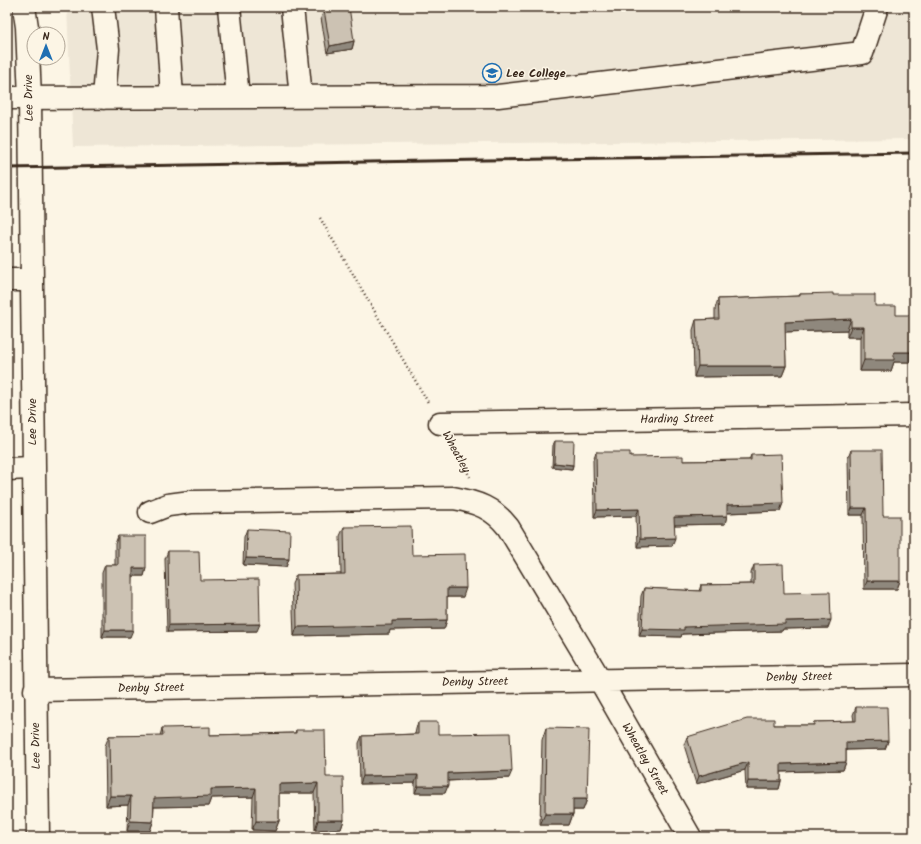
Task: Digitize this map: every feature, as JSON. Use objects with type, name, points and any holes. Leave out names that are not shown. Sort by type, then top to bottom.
[{"type":"street","name":"Lee Drive","points":[[24,7],[27,27],[30,98],[32,468],[38,837]]},
{"type":"street","points":[[103,7],[108,49],[104,98]]},
{"type":"street","points":[[166,7],[172,97]]},
{"type":"street","points":[[229,7],[238,97]]},
{"type":"street","points":[[292,7],[301,97]]},
{"type":"street","points":[[7,98],[498,96],[862,53],[877,7]]},
{"type":"street","points":[[7,280],[31,280]]},
{"type":"street","name":"Harding Street","points":[[440,423],[914,415]]},
{"type":"street","points":[[7,469],[32,468]]},
{"type":"street","points":[[150,512],[168,505],[191,502],[453,498],[470,501],[487,508],[498,515],[508,527],[600,680]]},
{"type":"street","name":"Denby Street","points":[[35,690],[914,675]]},
{"type":"street","name":"Wheatley Street","points":[[600,680],[690,837]]},
{"type":"path","name":"Wheatley","points":[[320,218],[440,423],[487,508]]},
{"type":"shaded area","name":"Lee College","points":[[67,7],[914,7],[914,139],[73,147]]},
{"type":"building","points":[[349,7],[354,41],[330,46],[324,10]]},
{"type":"building","points":[[833,293],[833,295],[875,295],[875,306],[896,306],[896,315],[914,315],[914,352],[894,352],[894,360],[864,360],[864,327],[851,327],[851,319],[785,322],[786,366],[698,366],[696,320],[719,319],[718,299],[800,296],[800,294]]},
{"type":"building","points":[[555,441],[574,441],[573,465],[554,463]]},
{"type":"building","points":[[851,450],[882,450],[883,516],[900,516],[900,581],[867,581],[866,508],[852,508]]},
{"type":"building","points":[[596,452],[630,452],[630,457],[683,456],[683,461],[751,460],[751,455],[781,454],[783,503],[727,505],[727,516],[674,517],[675,538],[640,539],[639,509],[597,510]]},
{"type":"building","points":[[411,526],[412,555],[465,554],[466,588],[447,588],[447,620],[392,621],[392,625],[297,627],[296,575],[345,574],[344,527]]},
{"type":"building","points":[[247,529],[290,531],[289,559],[246,558]]},
{"type":"building","points":[[118,536],[146,536],[146,568],[133,568],[133,630],[105,630],[105,565],[118,565]]},
{"type":"building","points":[[168,551],[199,551],[200,580],[259,579],[260,624],[169,625]]},
{"type":"building","points":[[783,564],[784,593],[830,592],[831,620],[785,621],[785,624],[684,627],[684,630],[642,629],[644,588],[701,591],[701,585],[754,584],[754,565]]},
{"type":"building","points":[[856,707],[887,707],[888,741],[846,742],[846,762],[781,764],[781,781],[748,781],[748,762],[699,776],[687,737],[747,719],[774,719],[774,725],[814,725],[814,722],[856,721]]},
{"type":"building","points":[[418,722],[438,722],[438,734],[510,733],[512,771],[448,773],[448,786],[418,786],[418,775],[363,776],[362,736],[418,734]]},
{"type":"building","points":[[210,727],[210,735],[296,733],[296,730],[325,730],[326,777],[343,777],[344,820],[318,820],[318,783],[279,784],[279,821],[256,821],[256,788],[211,789],[211,796],[154,798],[153,822],[130,821],[131,796],[110,796],[109,736],[163,735],[162,728]]},
{"type":"building","points":[[546,728],[589,729],[587,799],[573,799],[573,814],[545,814]]},
{"type":"railway","points":[[7,168],[914,153]]},
{"type":"place","name":"Lee College","points":[[492,73]]}]
